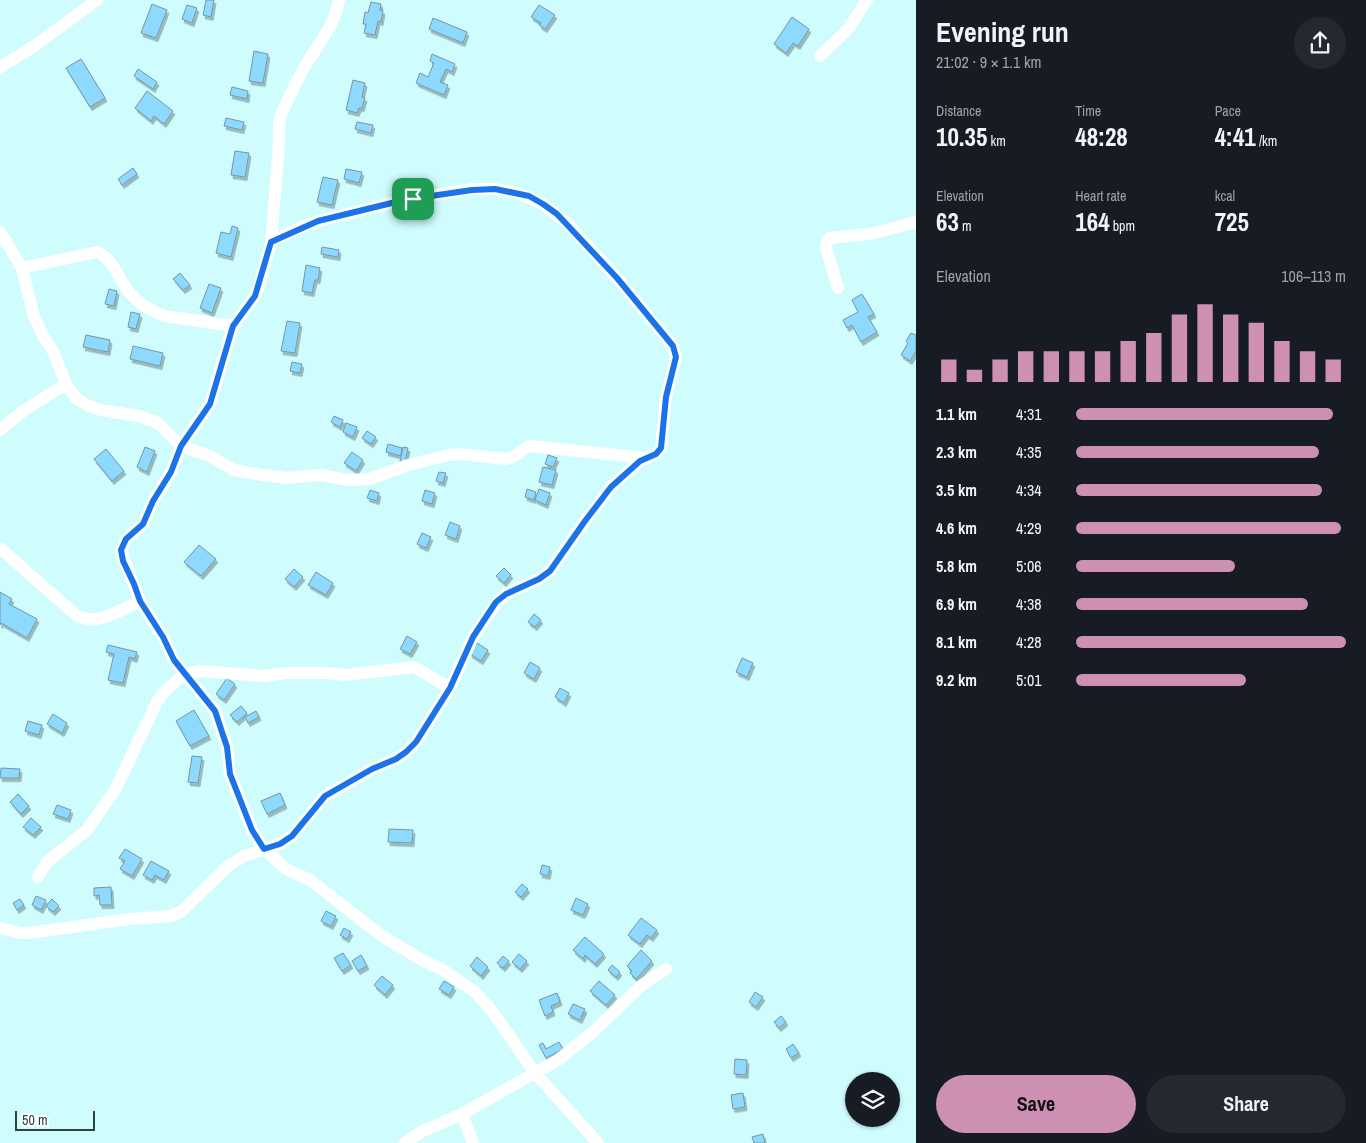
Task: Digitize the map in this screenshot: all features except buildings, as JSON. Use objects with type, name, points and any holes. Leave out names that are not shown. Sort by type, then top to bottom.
[{"type":"street","points":[[0,67],[33,48],[97,0]]},
{"type":"street","points":[[339,0],[331,24],[306,65],[281,115],[271,242],[255,296],[233,326],[210,404],[181,446],[171,472],[153,501],[143,524],[122,544],[123,561],[140,601],[163,637],[174,660],[215,711],[227,747],[230,774],[252,830],[264,849],[286,868],[310,880],[382,936],[443,970],[475,992],[492,1011],[534,1073],[598,1143]]},
{"type":"street","points":[[820,56],[848,29],[867,0]]},
{"type":"street","points":[[0,928],[21,934],[29,934],[130,919],[171,916],[182,911],[228,866],[244,856],[280,844],[292,836],[325,796],[372,769],[396,759],[416,742],[450,688],[473,637],[496,602],[506,594],[539,579],[550,571],[611,487],[640,461],[656,454],[661,448],[666,397],[675,364],[676,352],[671,343],[568,224],[543,204],[529,196],[495,189],[472,190],[404,200],[318,221],[271,242]]},
{"type":"street","points":[[838,288],[826,248],[827,241],[830,238],[870,234],[916,222]]},
{"type":"street","points":[[0,232],[22,268],[34,316],[43,336],[54,351],[66,384],[76,398],[100,410],[139,416],[158,423],[181,446],[210,456],[234,470],[287,478],[319,475],[349,480],[370,478],[408,465],[449,455],[460,454],[512,458],[530,446],[646,458]]},
{"type":"street","points":[[22,268],[97,252],[108,258],[129,292],[155,313],[233,326]]},
{"type":"street","points":[[0,430],[23,411],[66,384]]},
{"type":"street","points":[[0,548],[77,616],[86,620],[99,620],[140,601]]},
{"type":"street","points":[[38,877],[46,862],[87,830],[115,790],[158,700],[167,689],[185,674],[202,671],[264,676],[286,673],[345,675],[414,668],[450,688]]},
{"type":"street","points":[[405,1143],[422,1132],[462,1114],[550,1065],[593,1032],[642,985],[666,969]]},
{"type":"street","points":[[462,1114],[473,1143]]},
{"type":"route","points":[[495,189],[510,191],[529,196],[557,214],[568,224],[617,278],[671,343],[676,352],[675,364],[666,397],[661,448],[656,454],[640,461],[611,487],[550,571],[539,579],[506,594],[496,602],[473,637],[450,688],[416,742],[396,759],[372,769],[325,796],[311,811],[300,829],[292,836],[280,844],[264,849],[252,830],[230,774],[222,726],[215,711],[205,697],[174,660],[163,637],[140,601],[123,561],[122,544],[143,524],[153,501],[171,472],[181,446],[210,404],[233,326],[255,296],[271,242],[308,224],[413,199],[472,190],[495,189]]}]
